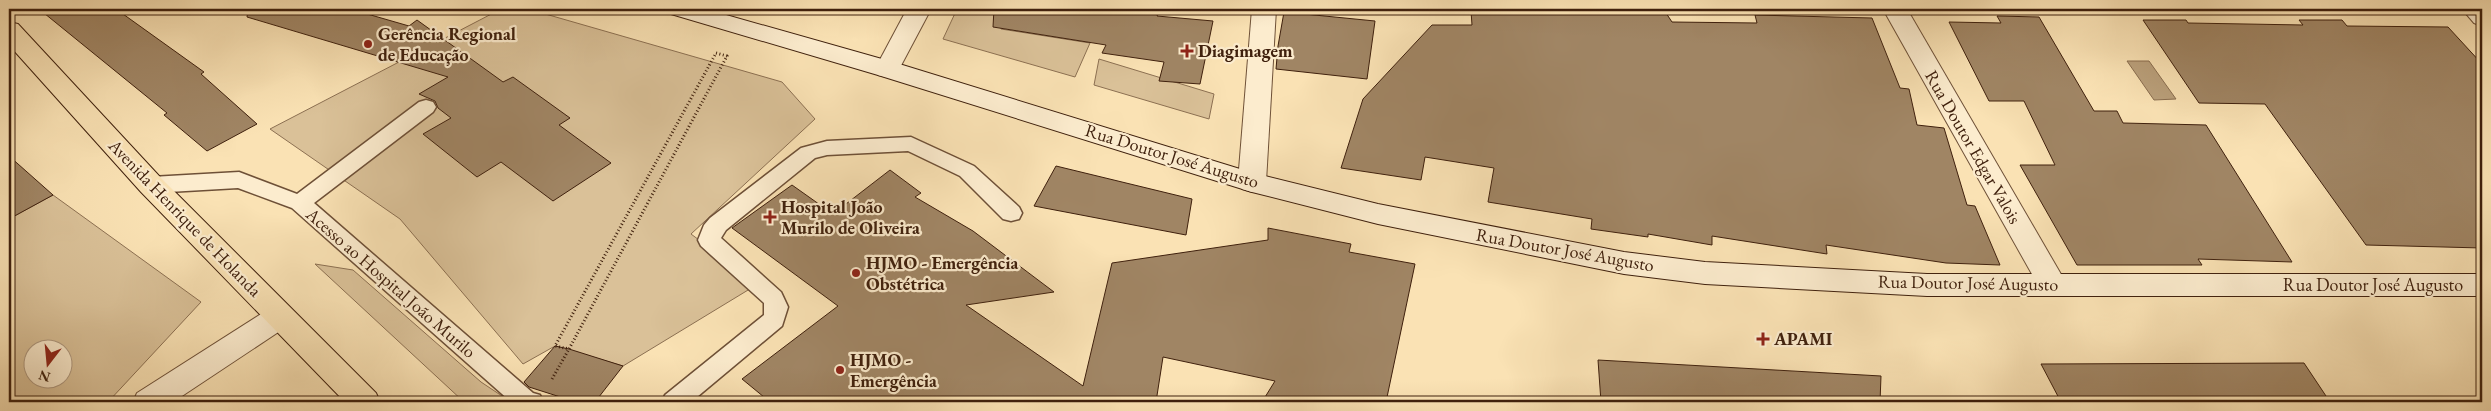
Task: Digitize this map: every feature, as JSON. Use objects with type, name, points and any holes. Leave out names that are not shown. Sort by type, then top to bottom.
[{"type":"main road","name":"Rua Doutor José Augusto","points":[[679,9],[887,69],[1252,182],[1378,214],[1624,263],[1705,272],[1927,285],[2482,285]]},
{"type":"main road","points":[[887,69],[918,9]]},
{"type":"main road","points":[[1252,182],[1264,9]]},
{"type":"main road","name":"Rua Doutor Edgar Valois","points":[[1895,9],[2052,284]]},
{"type":"main road","points":[[2474,9],[2482,18]]},
{"type":"main road","name":"Avenida Henrique de Holanda","points":[[9,30],[151,185],[279,317],[365,402]]},
{"type":"main road","points":[[148,402],[279,317]]},
{"type":"lane","points":[[300,203],[426,107]]},
{"type":"lane","points":[[674,402],[774,320],[777,307],[773,298],[709,240],[712,231],[808,153],[827,148],[911,144],[967,171],[1010,213]]},
{"type":"lane","name":"Acesso ao Hospital João Murilo","points":[[151,185],[238,180],[300,203],[526,400],[531,402]]},
{"type":"path","points":[[547,387],[569,349],[727,56],[716,53],[555,346],[569,349]]},
{"type":"shaded area","points":[[501,9],[528,9],[782,82],[815,119],[691,234],[758,284],[623,366],[555,346],[523,364],[400,219],[270,129]]},
{"type":"shaded area","points":[[957,9],[1004,9],[1001,29],[1090,43],[1075,77],[943,39]]},
{"type":"shaded area","points":[[1099,59],[1214,94],[1209,119],[1094,85]]},
{"type":"shaded area","points":[[2127,61],[2149,61],[2176,99],[2154,100]]},
{"type":"shaded area","points":[[53,195],[201,302],[108,402],[9,402],[9,219]]},
{"type":"shaded area","points":[[315,264],[353,270],[481,382],[511,402],[464,402]]},
{"type":"building","points":[[39,9],[116,9],[204,72],[201,74],[257,124],[207,151],[164,115],[167,113]]},
{"type":"building","points":[[248,9],[350,9],[409,26],[417,20],[503,82],[513,77],[570,118],[559,125],[611,163],[553,201],[501,162],[477,177],[423,134],[451,118],[438,108],[435,101],[419,94],[448,77],[247,17]]},
{"type":"building","points":[[994,9],[1160,9],[1157,16],[1213,21],[1200,84],[1159,81],[1164,62],[1102,53],[1106,45],[993,27]]},
{"type":"building","points":[[1471,11],[1534,14],[1534,11],[1666,13],[1672,22],[1757,23],[1755,15],[1872,18],[1900,88],[1909,89],[1917,125],[1944,128],[1967,205],[1975,206],[2000,265],[1946,263],[1826,245],[1827,254],[1712,236],[1712,245],[1648,234],[1648,237],[1591,229],[1592,219],[1488,202],[1494,168],[1425,157],[1421,180],[1341,168],[1363,99],[1432,25],[1472,25]]},
{"type":"building","points":[[1284,12],[1375,21],[1367,79],[1276,69]]},
{"type":"building","points":[[1997,16],[2039,17],[2094,111],[2117,111],[2123,123],[2206,125],[2292,262],[2198,259],[2202,265],[2077,265],[2020,165],[2055,165],[2024,101],[1989,101],[1949,22],[2001,23]]},
{"type":"building","points":[[2143,20],[2186,20],[2188,23],[2303,25],[2299,20],[2342,20],[2347,26],[2448,27],[2482,64],[2482,248],[2366,245],[2265,104],[2199,103]]},
{"type":"building","points":[[9,156],[53,195],[9,219]]},
{"type":"building","points":[[1056,166],[1192,199],[1186,235],[1034,206]]},
{"type":"building","points":[[890,170],[921,193],[915,197],[973,231],[1054,292],[966,305],[1083,386],[1112,263],[1268,240],[1268,228],[1351,244],[1349,252],[1415,264],[1386,402],[1262,402],[1275,381],[1163,357],[1156,402],[770,402],[742,379],[838,306],[732,228],[792,185],[833,214]]},
{"type":"building","points":[[555,346],[623,366],[595,402],[576,402],[529,387],[524,382]]},
{"type":"building","points":[[1598,360],[1881,376],[1880,402],[1601,402]]},
{"type":"building","points":[[2304,363],[2330,402],[2061,402],[2041,364]]},
{"type":"place","name":"Gerência Regional de Educação","points":[[368,44]]},
{"type":"place","name":"Diagimagem","points":[[1187,51]]},
{"type":"place","name":"Hospital João Murilo de Oliveira","points":[[770,217]]},
{"type":"place","name":"HJMO - Emergência Obstétrica","points":[[856,273]]},
{"type":"place","name":"APAMI","points":[[1763,339]]},
{"type":"place","name":"HJMO - Emergência","points":[[840,370]]}]
